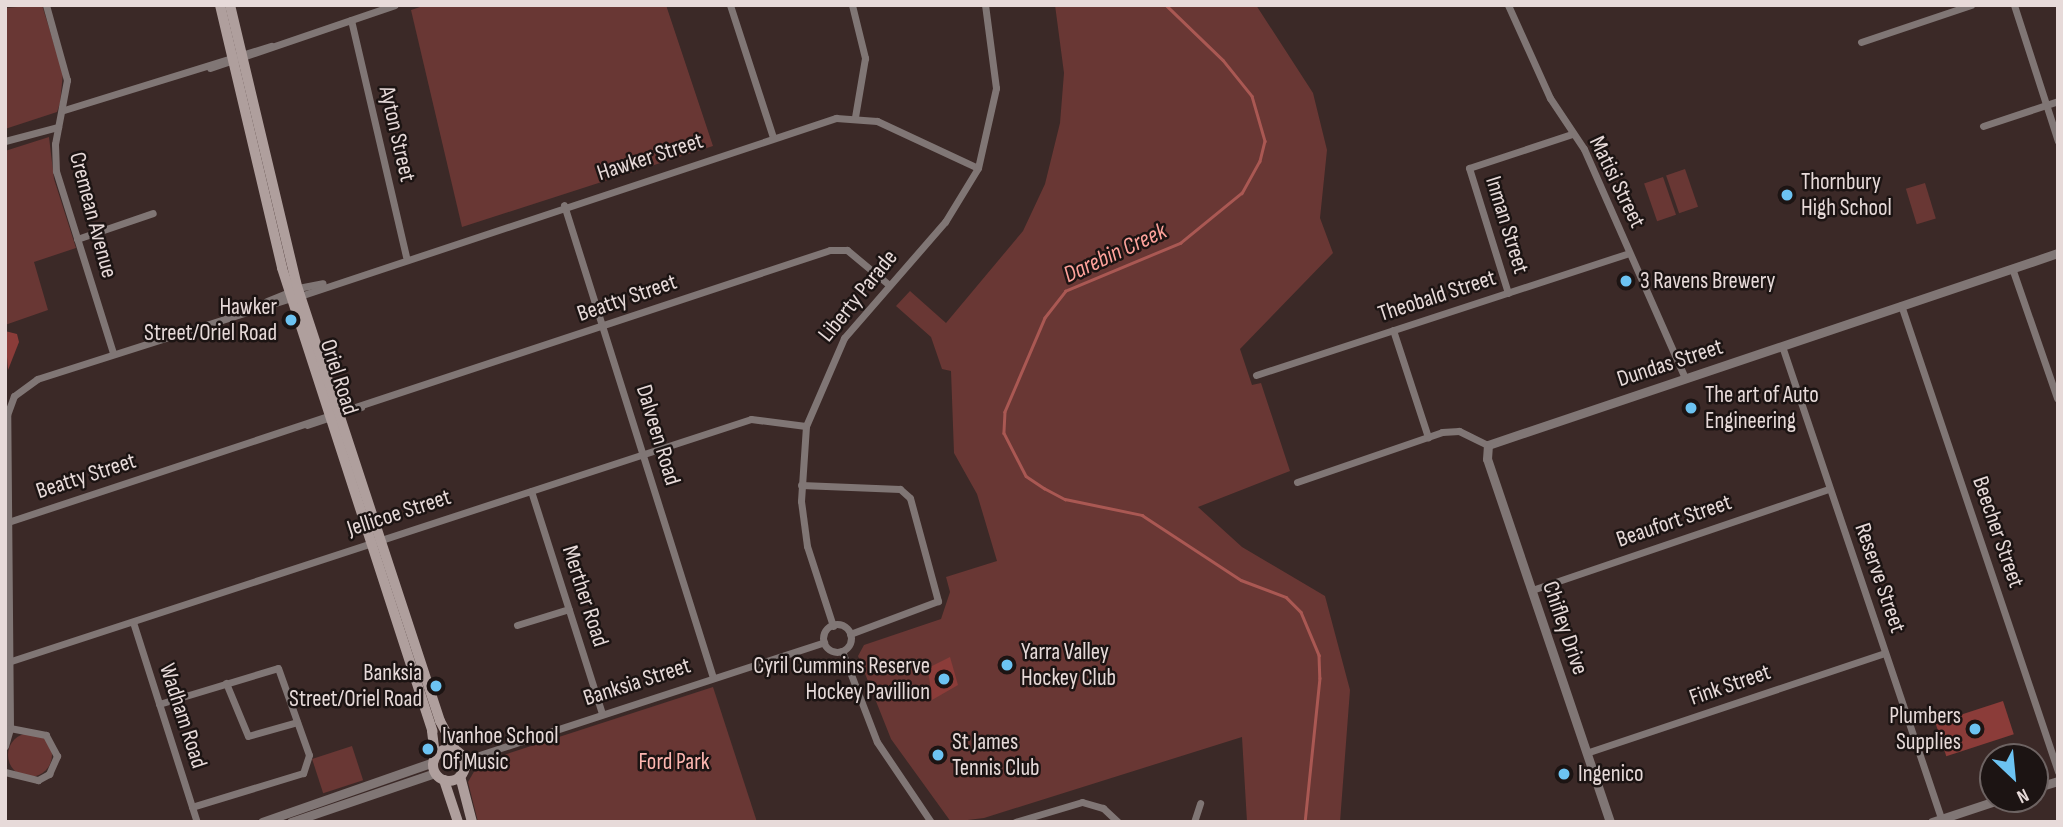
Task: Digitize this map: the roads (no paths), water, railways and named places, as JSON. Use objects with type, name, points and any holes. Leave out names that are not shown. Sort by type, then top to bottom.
[{"type":"main road","name":"Oriel Road","points":[[220,5],[237,57],[295,294],[334,415],[370,543],[432,731],[437,768],[458,822]]},
{"type":"main road","name":"Oriel Road","points":[[230,5],[237,57]]},
{"type":"main road","name":"Oriel Road","points":[[334,415],[381,539],[440,721],[460,756]]},
{"type":"main road","points":[[460,776],[437,768],[445,750],[460,756],[460,776],[472,822]]},
{"type":"street","name":"Cremean Avenue","points":[[46,5],[66,73],[64,110],[58,127],[56,171],[113,353]]},
{"type":"street","points":[[64,110],[198,70],[395,5]]},
{"type":"street","points":[[730,5],[773,136]]},
{"type":"street","points":[[852,5],[865,58],[855,117]]},
{"type":"street","name":"Liberty Parade","points":[[833,626],[807,545],[801,485],[806,426],[834,356],[888,284],[945,222],[978,168],[996,88],[985,5]]},
{"type":"street","name":"Matisi Street","points":[[1508,5],[1629,253],[1685,378]]},
{"type":"street","points":[[1861,42],[1970,5]]},
{"type":"street","points":[[2014,5],[2058,141]]},
{"type":"street","name":"Ayton Street","points":[[351,20],[406,257]]},
{"type":"street","points":[[1983,126],[2058,101]]},
{"type":"street","name":"Hawker Street","points":[[5,746],[10,728],[7,663],[6,415],[14,396],[37,379],[773,136],[855,117],[877,121],[978,168]]},
{"type":"street","points":[[5,141],[58,127]]},
{"type":"street","name":"Inman Street","points":[[1508,293],[1469,168],[1572,134]]},
{"type":"street","name":"Dalveen Road","points":[[564,205],[713,677]]},
{"type":"street","points":[[77,239],[153,213]]},
{"type":"street","name":"Beatty Street","points":[[6,523],[840,248],[855,254],[888,284]]},
{"type":"street","name":"Theobald Street","points":[[1256,375],[1629,253]]},
{"type":"street","name":"Dundas Street","points":[[1488,445],[2058,253]]},
{"type":"street","points":[[2012,268],[2057,398]]},
{"type":"street","name":"Beecher Street","points":[[1901,305],[2058,772]]},
{"type":"street","points":[[1393,330],[1428,437]]},
{"type":"street","name":"Reserve Street","points":[[1782,346],[1938,821]]},
{"type":"street","name":"Jellicoe Street","points":[[7,663],[751,419],[806,426]]},
{"type":"street","points":[[1297,482],[1428,437],[1459,431],[1488,445]]},
{"type":"street","name":"Chifley Drive","points":[[1488,445],[1487,459],[1610,822]]},
{"type":"street","points":[[801,485],[900,489],[910,498],[939,589],[932,607],[850,634],[833,626],[824,642],[829,650],[842,651]]},
{"type":"street","name":"Beaufort Street","points":[[1532,590],[1829,489]]},
{"type":"street","name":"Merther Road","points":[[531,491],[602,713]]},
{"type":"street","points":[[517,625],[569,609]]},
{"type":"street","name":"Wadham Road","points":[[133,622],[197,822]]},
{"type":"street","points":[[850,634],[842,651],[877,743],[931,822]]},
{"type":"street","name":"Banksia Street","points":[[460,756],[824,642]]},
{"type":"street","name":"Fink Street","points":[[1586,753],[1885,653]]},
{"type":"street","points":[[159,704],[278,668],[298,722],[310,763],[303,773],[192,807]]},
{"type":"street","points":[[226,683],[248,736],[298,722]]},
{"type":"street","points":[[5,772],[38,780],[49,774],[57,756],[47,735],[10,728]]},
{"type":"street","points":[[262,822],[437,768]]},
{"type":"street","points":[[291,822],[348,797]]},
{"type":"street","points":[[1014,822],[1082,802],[1103,808],[1118,822]]},
{"type":"street","points":[[1194,822],[1200,803]]},
{"type":"street","points":[[1938,821],[1979,807]]},
{"type":"waterway","name":"Darebin Creek","points":[[1166,5],[1223,60],[1252,96],[1265,141],[1260,161],[1242,193],[1181,243],[1066,291],[1045,318],[1005,412],[1004,433],[1026,476],[1044,488],[1065,499],[1142,515],[1241,580],[1286,597],[1301,612],[1319,655],[1320,678],[1305,822]]},
{"type":"place","name":"Thornbury High School","points":[[1787,195]]},
{"type":"place","name":"3 Ravens Brewery","points":[[1626,281]]},
{"type":"place","name":"Hawker Street/Oriel Road","points":[[291,320]]},
{"type":"place","name":"The art of Auto Engineering","points":[[1691,408]]},
{"type":"place","name":"Yarra Valley Hockey Club","points":[[1007,665]]},
{"type":"place","name":"Cyril Cummins Reserve Hockey Pavillion","points":[[944,679]]},
{"type":"place","name":"Banksia Street/Oriel Road","points":[[436,686]]},
{"type":"place","name":"Plumbers Supplies","points":[[1975,729]]},
{"type":"place","name":"Ivanhoe School Of Music","points":[[428,749]]},
{"type":"place","name":"St James Tennis Club","points":[[938,755]]},
{"type":"place","name":"Ingenico","points":[[1564,774]]},
{"type":"park label","name":"Ford Park","points":[[674,762]]}]
